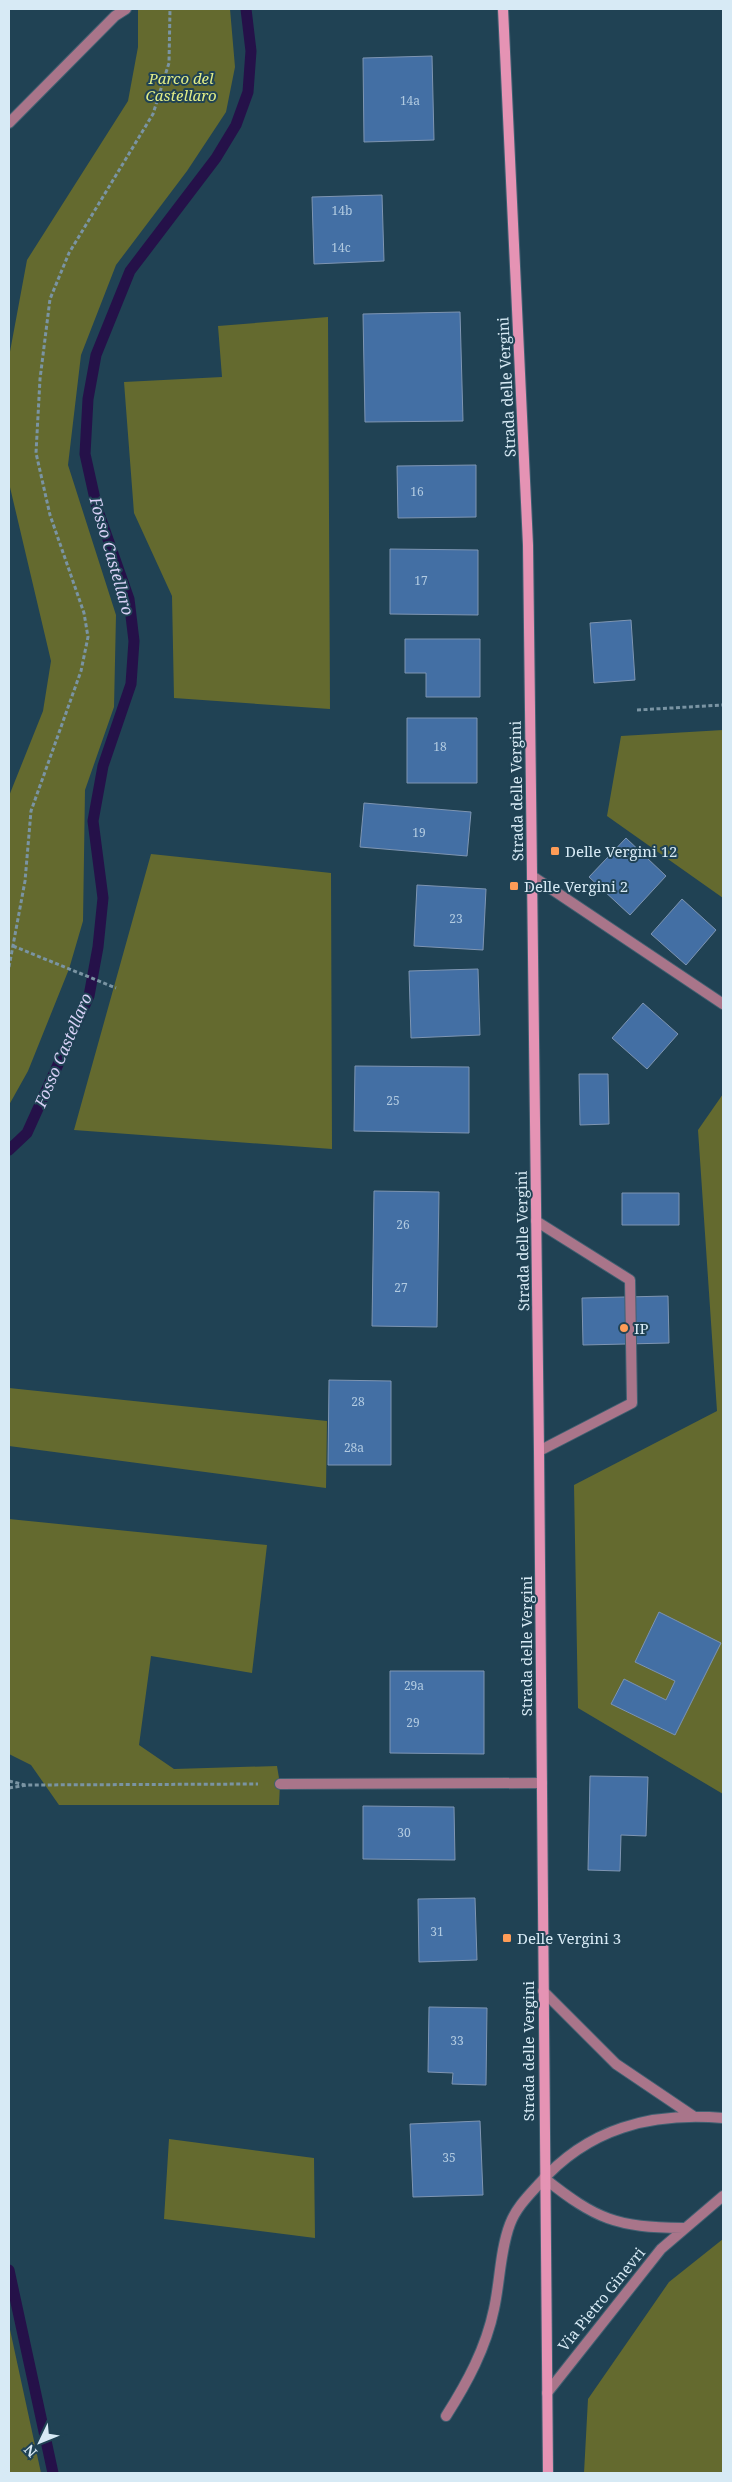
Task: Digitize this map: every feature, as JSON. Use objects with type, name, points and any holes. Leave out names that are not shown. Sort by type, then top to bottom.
[{"type":"main road","name":"Strada delle Vergini","points":[[503,9],[528,545],[539,1451],[548,2473]]},
{"type":"lane","points":[[9,123],[115,16],[126,9]]},
{"type":"lane","points":[[532,876],[723,1004]]},
{"type":"lane","points":[[536,1220],[630,1280],[632,1403],[539,1451]]},
{"type":"lane","points":[[280,1784],[542,1783]]},
{"type":"lane","points":[[543,1991],[616,2064],[693,2116]]},
{"type":"lane","points":[[446,2416],[468,2380],[494,2311],[510,2224],[522,2203],[544,2178],[579,2147],[608,2133],[637,2123],[693,2116],[723,2118]]},
{"type":"lane","name":"Via Pietro Ginevri","points":[[544,2178],[591,2212],[617,2222],[645,2228],[683,2228]]},
{"type":"lane","name":"Via Pietro Ginevri","points":[[546,2393],[660,2249],[723,2196]]},
{"type":"path","points":[[9,967],[25,881],[31,811],[81,671],[88,637],[84,613],[50,515],[36,453],[40,380],[50,299],[69,253],[153,114],[169,63],[170,9]]},
{"type":"path","points":[[637,710],[723,705]]},
{"type":"path","points":[[13,946],[116,988]]},
{"type":"path","points":[[9,1780],[27,1785]]},
{"type":"path","points":[[9,1788],[27,1785],[280,1784]]},
{"type":"green space","name":"Parco del Castellaro","points":[[138,9],[230,9],[235,67],[226,112],[187,171],[116,265],[81,355],[68,465],[116,615],[114,707],[85,790],[83,921],[69,969],[28,1071],[9,1105],[9,796],[43,711],[51,661],[9,483],[9,357],[27,260],[128,101],[138,47]]},
{"type":"green space","points":[[328,317],[330,709],[174,698],[172,596],[134,513],[124,382],[222,377],[218,326]]},
{"type":"green space","points":[[723,730],[723,898],[607,816],[621,736]]},
{"type":"green space","points":[[151,854],[331,873],[332,1149],[74,1130]]},
{"type":"green space","points":[[723,1094],[723,1794],[578,1708],[574,1485],[717,1411],[698,1130]],"holes":[[[659,1612],[720,1643],[675,1735],[611,1704],[624,1679],[666,1700],[675,1681],[635,1662]]]},
{"type":"green space","points":[[9,1388],[327,1421],[326,1488],[9,1446]]},
{"type":"green space","points":[[9,1519],[267,1545],[252,1673],[151,1656],[139,1745],[174,1769],[277,1766],[280,1784],[279,1805],[59,1805],[31,1765],[9,1754]]},
{"type":"green space","points":[[169,2139],[314,2158],[315,2238],[164,2219]]},
{"type":"green space","points":[[723,2239],[723,2473],[584,2473],[588,2399],[669,2282]]},
{"type":"green space","points":[[9,2325],[41,2473],[9,2473]]},
{"type":"building","points":[[432,56],[434,140],[364,142],[363,58]]},
{"type":"building","points":[[382,195],[384,261],[314,264],[312,197]]},
{"type":"building","points":[[460,312],[463,421],[365,422],[363,314]]},
{"type":"building","points":[[476,465],[476,517],[398,518],[397,466]]},
{"type":"building","points":[[390,549],[478,550],[478,615],[390,614]]},
{"type":"building","points":[[631,620],[635,680],[594,683],[590,623]]},
{"type":"building","points":[[405,639],[480,639],[480,697],[426,697],[426,673],[405,673]]},
{"type":"building","points":[[407,718],[477,718],[477,783],[407,783]]},
{"type":"building","points":[[364,803],[471,812],[467,856],[360,847]]},
{"type":"building","points":[[626,838],[666,876],[630,915],[589,877]]},
{"type":"building","points":[[417,885],[486,889],[483,950],[414,946]]},
{"type":"building","points":[[682,899],[716,930],[686,965],[651,934]]},
{"type":"building","points":[[478,969],[480,1035],[411,1038],[409,971]]},
{"type":"building","points":[[643,1003],[678,1034],[647,1069],[612,1038]]},
{"type":"building","points":[[355,1066],[469,1067],[469,1133],[354,1131]]},
{"type":"building","points":[[579,1074],[608,1074],[609,1124],[580,1125]]},
{"type":"building","points":[[374,1191],[439,1192],[437,1327],[372,1326]]},
{"type":"building","points":[[622,1193],[679,1193],[679,1225],[622,1225]]},
{"type":"building","points":[[668,1296],[669,1343],[583,1345],[582,1298]]},
{"type":"building","points":[[329,1380],[391,1381],[391,1465],[328,1465]]},
{"type":"building","points":[[659,1612],[721,1643],[675,1735],[611,1704],[624,1679],[666,1700],[675,1681],[635,1662]]},
{"type":"building","points":[[390,1671],[484,1671],[484,1754],[390,1753]]},
{"type":"building","points":[[590,1776],[648,1777],[646,1836],[621,1835],[620,1871],[588,1870]]},
{"type":"building","points":[[363,1806],[454,1807],[455,1860],[363,1859]]},
{"type":"building","points":[[475,1898],[477,1960],[419,1962],[418,1899]]},
{"type":"building","points":[[429,2007],[487,2008],[486,2085],[452,2084],[453,2073],[428,2072]]},
{"type":"building","points":[[480,2121],[483,2195],[413,2197],[410,2124]]},
{"type":"waterway","name":"Fosso Castellaro","points":[[9,1150],[27,1133],[89,996],[98,947],[103,898],[93,821],[103,766],[131,684],[134,641],[129,599],[97,508],[85,454],[88,399],[96,355],[130,271],[216,158],[236,125],[248,92],[251,51],[246,9]]},
{"type":"waterway","name":"Fosso Castellaro","points":[[9,2270],[53,2473]]},
{"type":"place","name":"Delle Vergini 12","points":[[555,851]]},
{"type":"place","name":"Delle Vergini 2","points":[[514,886]]},
{"type":"place","name":"IP","points":[[624,1328]]},
{"type":"place","name":"Delle Vergini 3","points":[[507,1938]]}]
